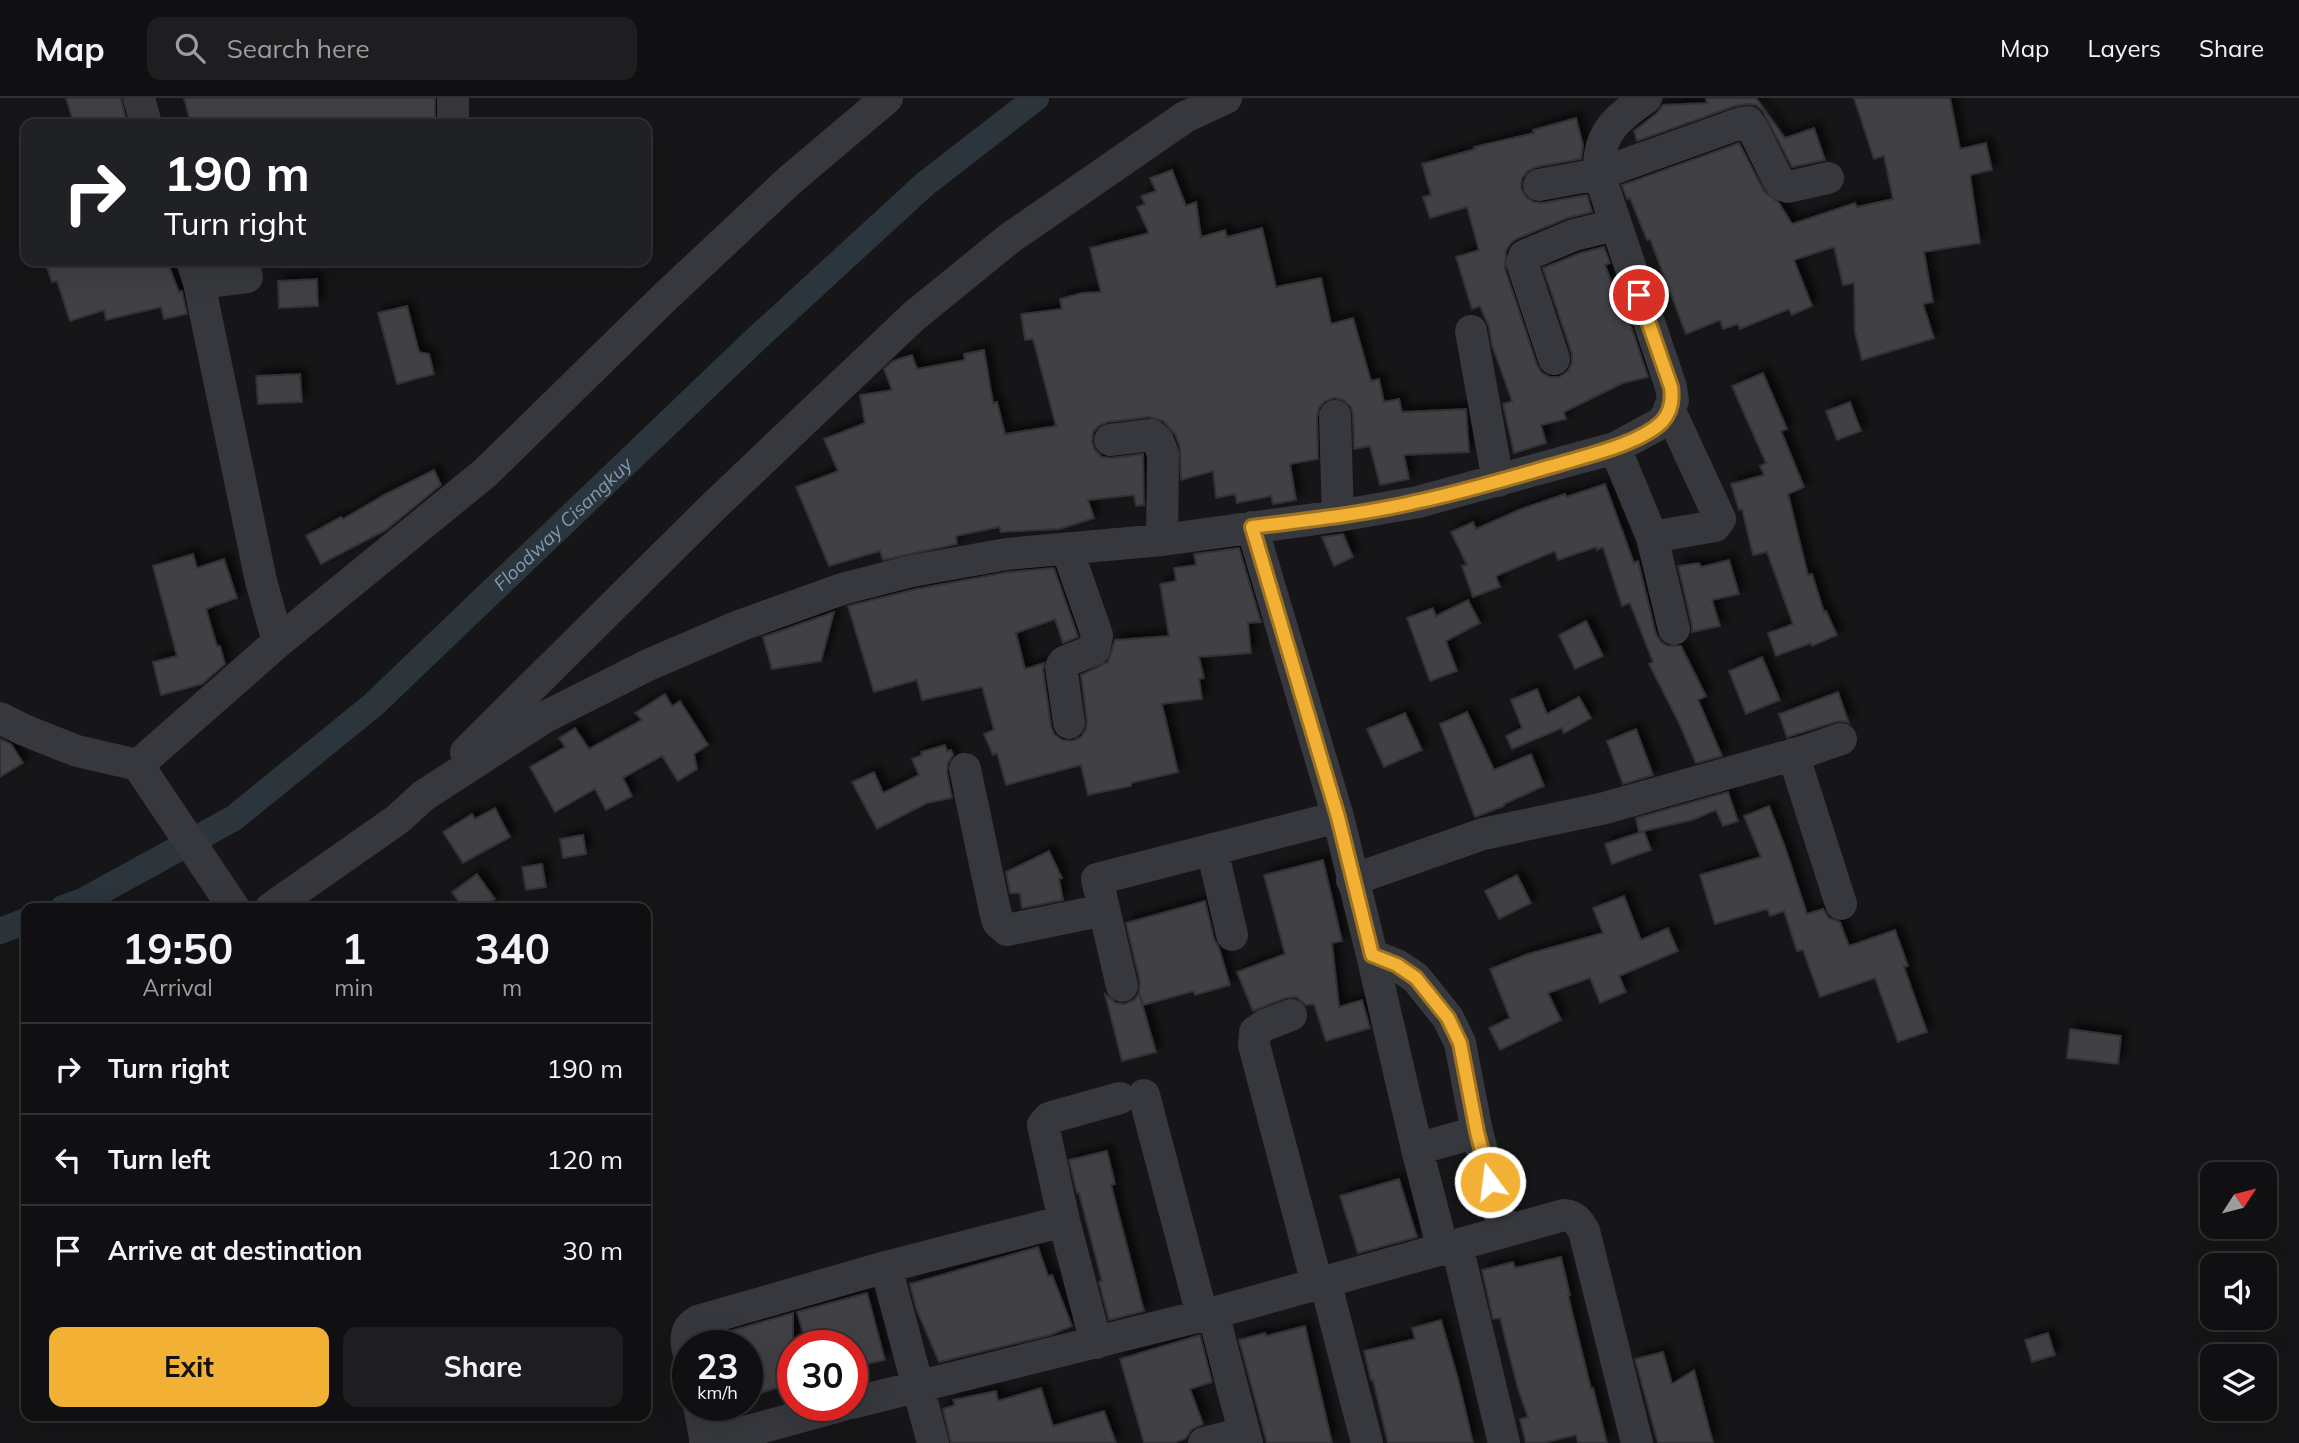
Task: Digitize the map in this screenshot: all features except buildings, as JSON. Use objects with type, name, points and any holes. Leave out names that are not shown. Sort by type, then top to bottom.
[{"type":"street","points":[[139,98],[145,119]]},
{"type":"street","points":[[453,98],[453,119]]},
{"type":"street","points":[[143,772],[278,642],[485,473],[780,189],[887,98]]},
{"type":"street","points":[[278,903],[398,820],[424,796],[686,533],[914,316],[1010,238],[1185,117],[1226,98]]},
{"type":"street","points":[[424,796],[545,717],[648,664],[739,626],[842,589],[912,571],[1007,554],[1162,540],[1338,516],[1418,502],[1615,448],[1661,423],[1673,401],[1671,387],[1615,225],[1599,174],[1598,157],[1603,139],[1615,122],[1646,98]]},
{"type":"street","points":[[1539,185],[1599,174],[1748,122],[1782,185],[1788,187],[1828,178]]},
{"type":"street","points":[[1553,359],[1522,263],[1524,256],[1574,235],[1615,225]]},
{"type":"street","points":[[247,277],[196,272],[261,581],[278,642]]},
{"type":"street","points":[[1471,331],[1498,481]]},
{"type":"street","points":[[1652,537],[1715,526],[1720,519],[1670,409]]},
{"type":"street","points":[[1335,416],[1338,516]]},
{"type":"street","points":[[1110,440],[1151,435],[1158,441],[1163,454],[1162,540]]},
{"type":"street","points":[[1615,448],[1652,537],[1674,629]]},
{"type":"street","points":[[1252,527],[1338,817],[1418,1149],[1450,1248],[1504,1443]]},
{"type":"street","points":[[1067,549],[1097,635],[1094,650],[1064,662],[1061,667],[1069,723]]},
{"type":"street","points":[[0,718],[77,751],[143,772],[231,903]]},
{"type":"street","points":[[1352,880],[1483,834],[1605,808],[1841,739]]},
{"type":"street","points":[[1793,754],[1841,904]]},
{"type":"street","points":[[965,769],[995,911],[1001,926],[1007,930],[1104,909]]},
{"type":"street","points":[[1122,986],[1097,879],[1338,817]]},
{"type":"street","points":[[1212,849],[1232,935]]},
{"type":"street","points":[[1372,955],[1397,965],[1416,978],[1448,1018],[1460,1043],[1477,1132],[1504,1232]]},
{"type":"street","points":[[1291,1015],[1255,1032],[1254,1045],[1367,1443]]},
{"type":"street","points":[[1096,1343],[1064,1221],[1043,1125],[1049,1118],[1132,1096],[1208,1314],[1246,1438],[1204,1443]]},
{"type":"street","points":[[1418,1149],[1477,1132]]},
{"type":"street","points":[[868,1399],[1208,1314],[1564,1215],[1572,1216],[1584,1231],[1637,1443]]},
{"type":"street","points":[[688,1330],[698,1321],[886,1267],[1064,1221]]},
{"type":"street","points":[[886,1267],[933,1443]]},
{"type":"street","points":[[702,1421],[706,1443],[785,1421]]},
{"type":"waterway","name":"Floodway Cisangkuy","points":[[77,903],[234,818],[373,705],[755,340],[925,184],[1036,98]]},
{"type":"waterway","name":"Floodway Cisangkuy","points":[[0,931],[21,923]]},
{"type":"route","points":[[1490,1182],[1477,1132],[1460,1043],[1448,1018],[1416,978],[1397,965],[1372,955],[1338,817],[1252,527],[1418,502],[1615,448],[1648,431],[1661,423],[1673,401],[1671,387],[1639,295]]}]
